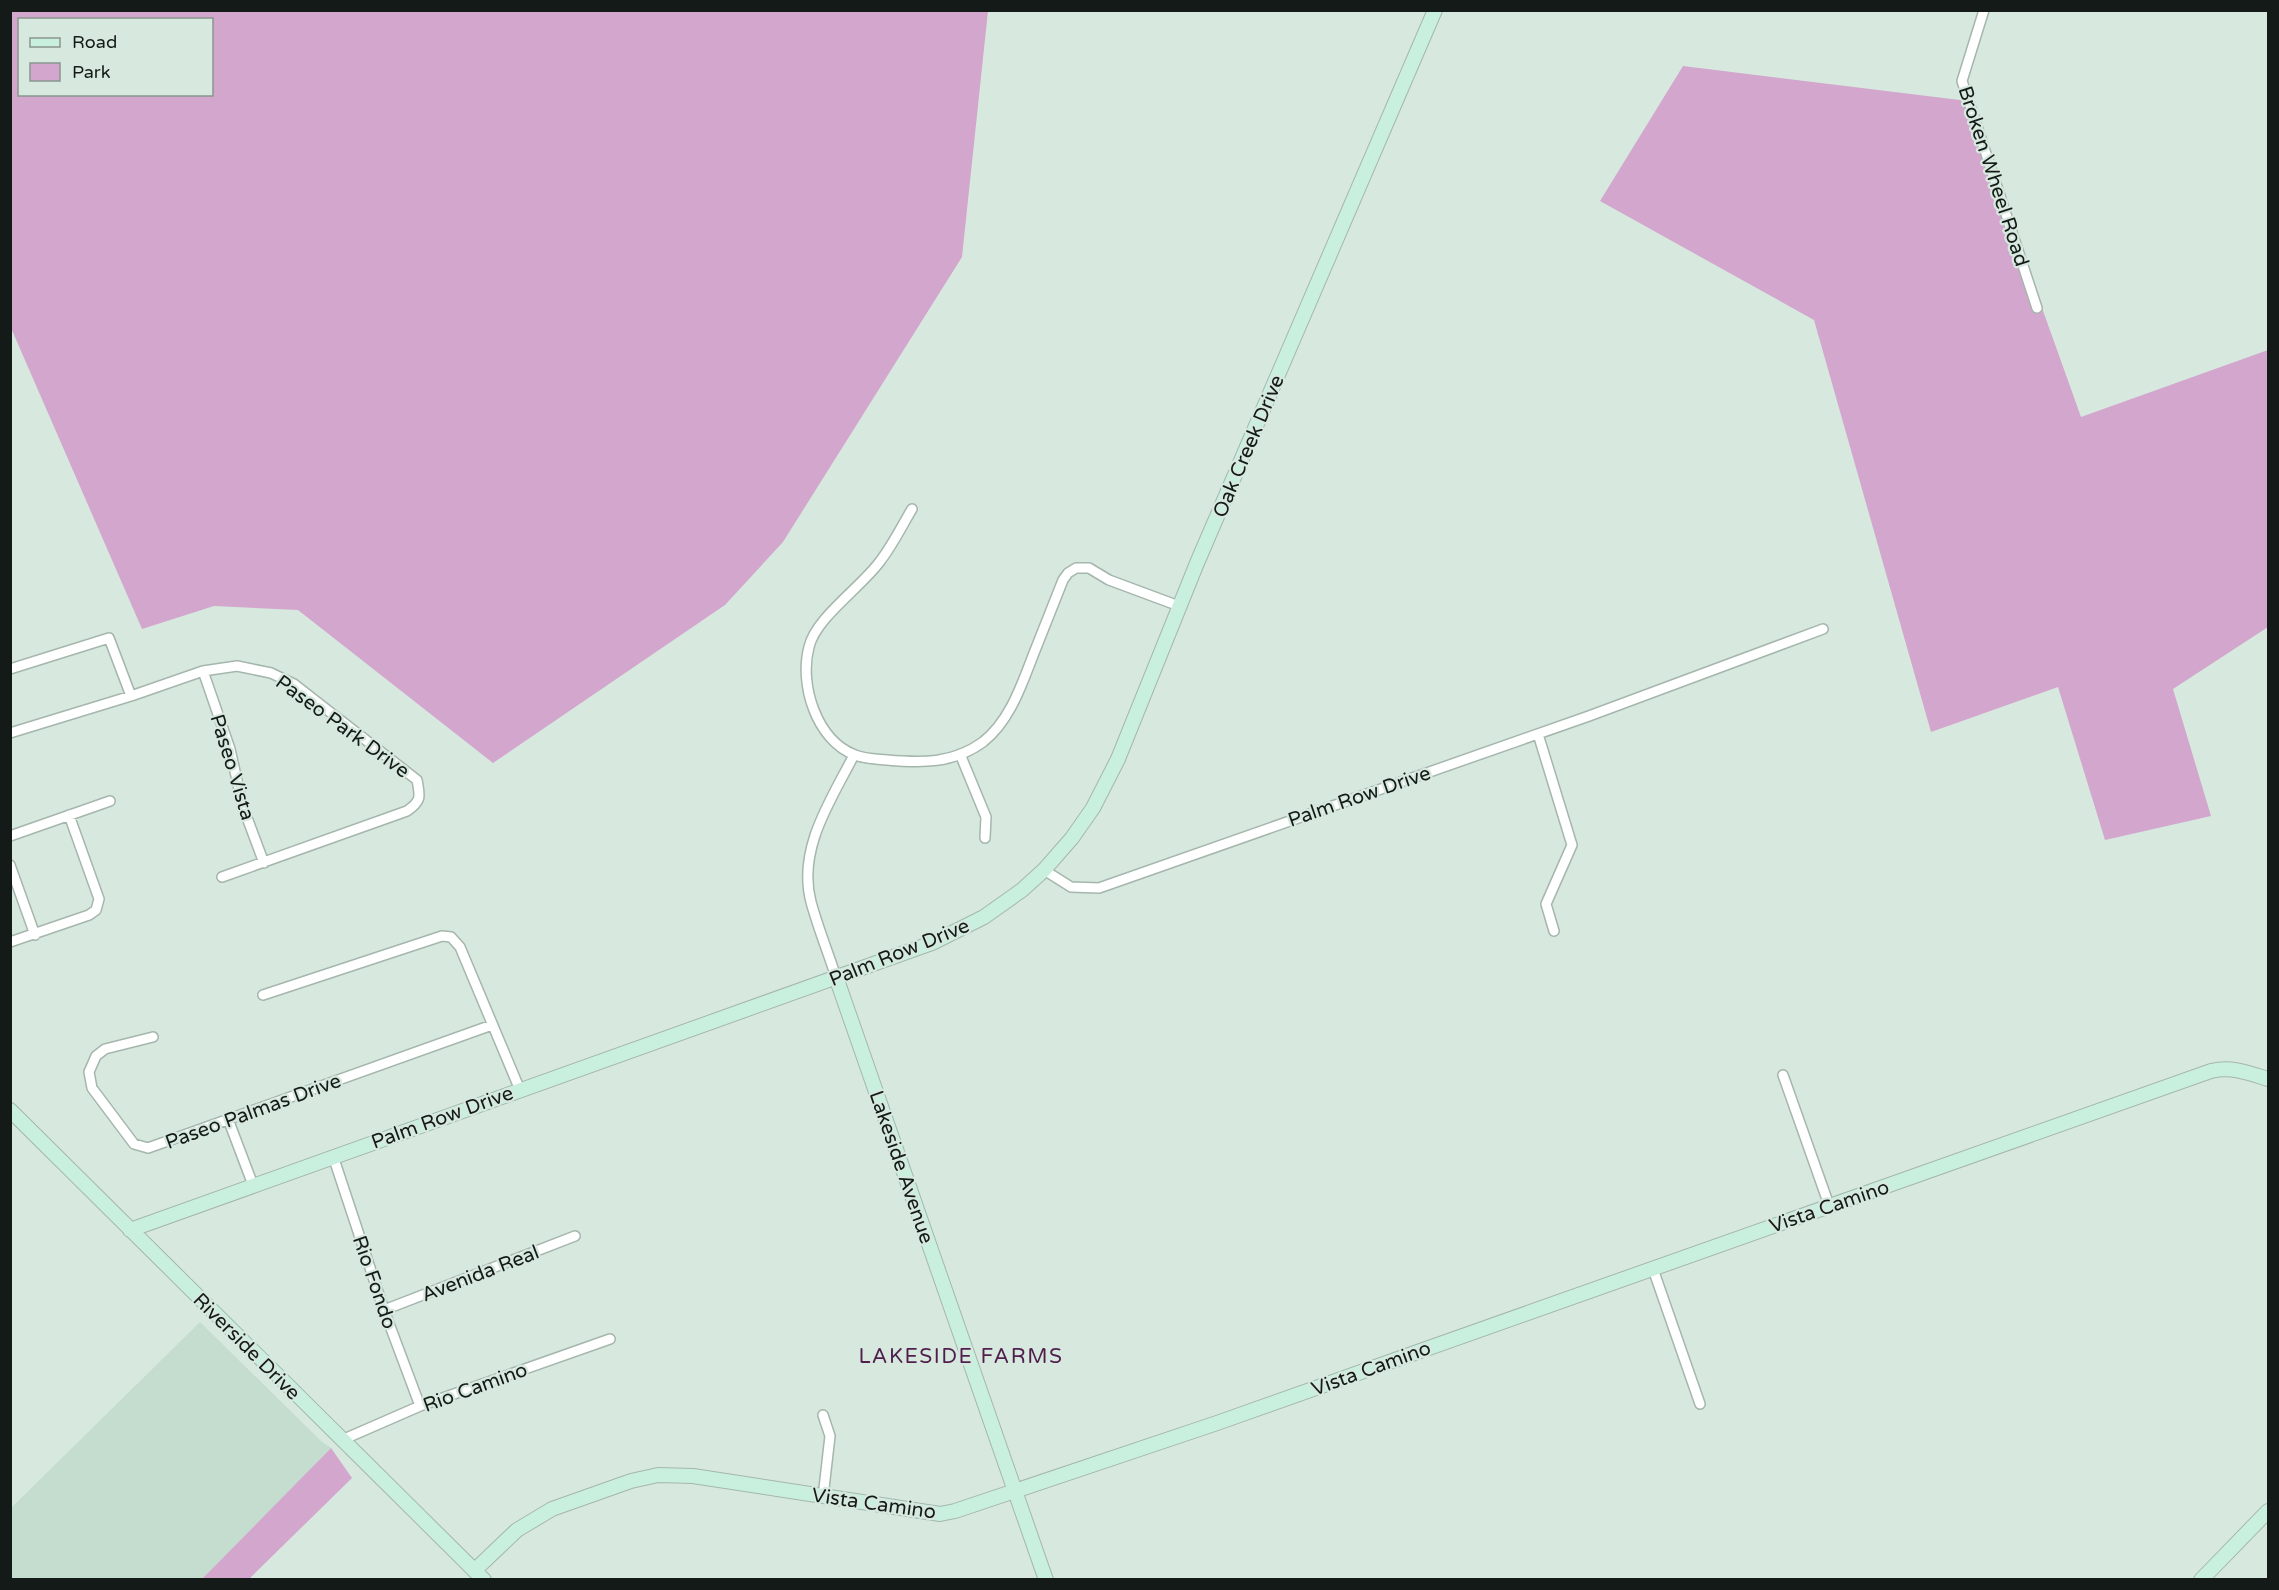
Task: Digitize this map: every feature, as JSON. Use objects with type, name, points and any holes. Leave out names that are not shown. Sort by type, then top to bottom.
[{"type":"street","name":"Oak Creek Drive","points":[[1044,870],[1072,838],[1093,808],[1118,759],[1179,606],[1435,10]]},
{"type":"street","name":"Broken Wheel Road","points":[[1984,10],[1962,81],[2037,308]]},
{"type":"street","points":[[912,509],[881,561],[825,619],[809,644],[806,665],[807,686],[812,705],[820,724],[837,743],[854,755],[913,763],[937,762],[960,754],[983,742],[1014,703],[1063,580],[1071,570],[1080,567],[1089,568],[1109,580],[1179,606]]},
{"type":"street","name":"Palm Row Drive","points":[[130,1230],[932,943],[965,928],[1001,906],[1044,870],[1071,887],[1099,888],[1538,734],[1823,629]]},
{"type":"street","points":[[10,669],[109,638],[131,696]]},
{"type":"street","name":"Paseo Park Drive","points":[[10,733],[203,672],[237,666],[271,673],[294,684],[417,780],[420,797],[416,805],[407,811],[222,877]]},
{"type":"street","name":"Paseo Vista","points":[[203,672],[230,750],[243,807],[264,863]]},
{"type":"street","points":[[1538,734],[1572,846],[1546,904],[1554,931]]},
{"type":"street","points":[[960,754],[986,817],[986,838]]},
{"type":"street","name":"Lakeside Avenue","points":[[854,755],[820,822],[812,843],[808,873],[811,901],[1046,1580]]},
{"type":"street","points":[[10,836],[110,801]]},
{"type":"street","points":[[10,942],[89,915],[96,910],[99,899],[69,815]]},
{"type":"street","points":[[10,865],[35,935]]},
{"type":"street","points":[[263,995],[447,936],[458,943],[520,1089]]},
{"type":"street","name":"Paseo Palmas Drive","points":[[153,1037],[105,1049],[96,1056],[89,1072],[92,1088],[134,1144],[143,1148],[153,1148],[492,1025]]},
{"type":"street","name":"Vista Camino","points":[[479,1575],[517,1530],[538,1516],[631,1481],[658,1475],[693,1476],[940,1514],[1016,1491],[1217,1423],[2211,1071],[2224,1068],[2236,1069],[2268,1079]]},
{"type":"street","points":[[1783,1075],[1829,1205]]},
{"type":"street","name":"Riverside Drive","points":[[10,1110],[479,1575]]},
{"type":"street","points":[[228,1119],[252,1185]]},
{"type":"street","name":"Rio Fondo","points":[[333,1156],[384,1310],[420,1406]]},
{"type":"street","name":"Avenida Real","points":[[384,1310],[575,1236]]},
{"type":"street","points":[[1653,1269],[1701,1404]]},
{"type":"street","name":"Rio Camino","points":[[342,1440],[420,1406],[610,1339]]},
{"type":"street","points":[[823,1415],[830,1436],[823,1497]]},
{"type":"street","points":[[2201,1580],[2268,1511]]},
{"type":"shaded area","points":[[200,1322],[321,1441],[331,1448],[202,1579],[11,1580],[11,1508]]},
{"type":"green space","points":[[10,11],[988,11],[962,257],[783,542],[725,605],[493,763],[298,610],[214,606],[142,629],[11,328]]},
{"type":"green space","points":[[1683,66],[1968,101],[2081,417],[2268,350],[2268,627],[2173,689],[2211,816],[2105,840],[2058,687],[1931,732],[1814,320],[1600,201]]},
{"type":"green space","points":[[331,1448],[352,1478],[249,1579],[202,1579]]},
{"type":"district","name":"LAKESIDE FARMS","points":[[961,1356]]}]
